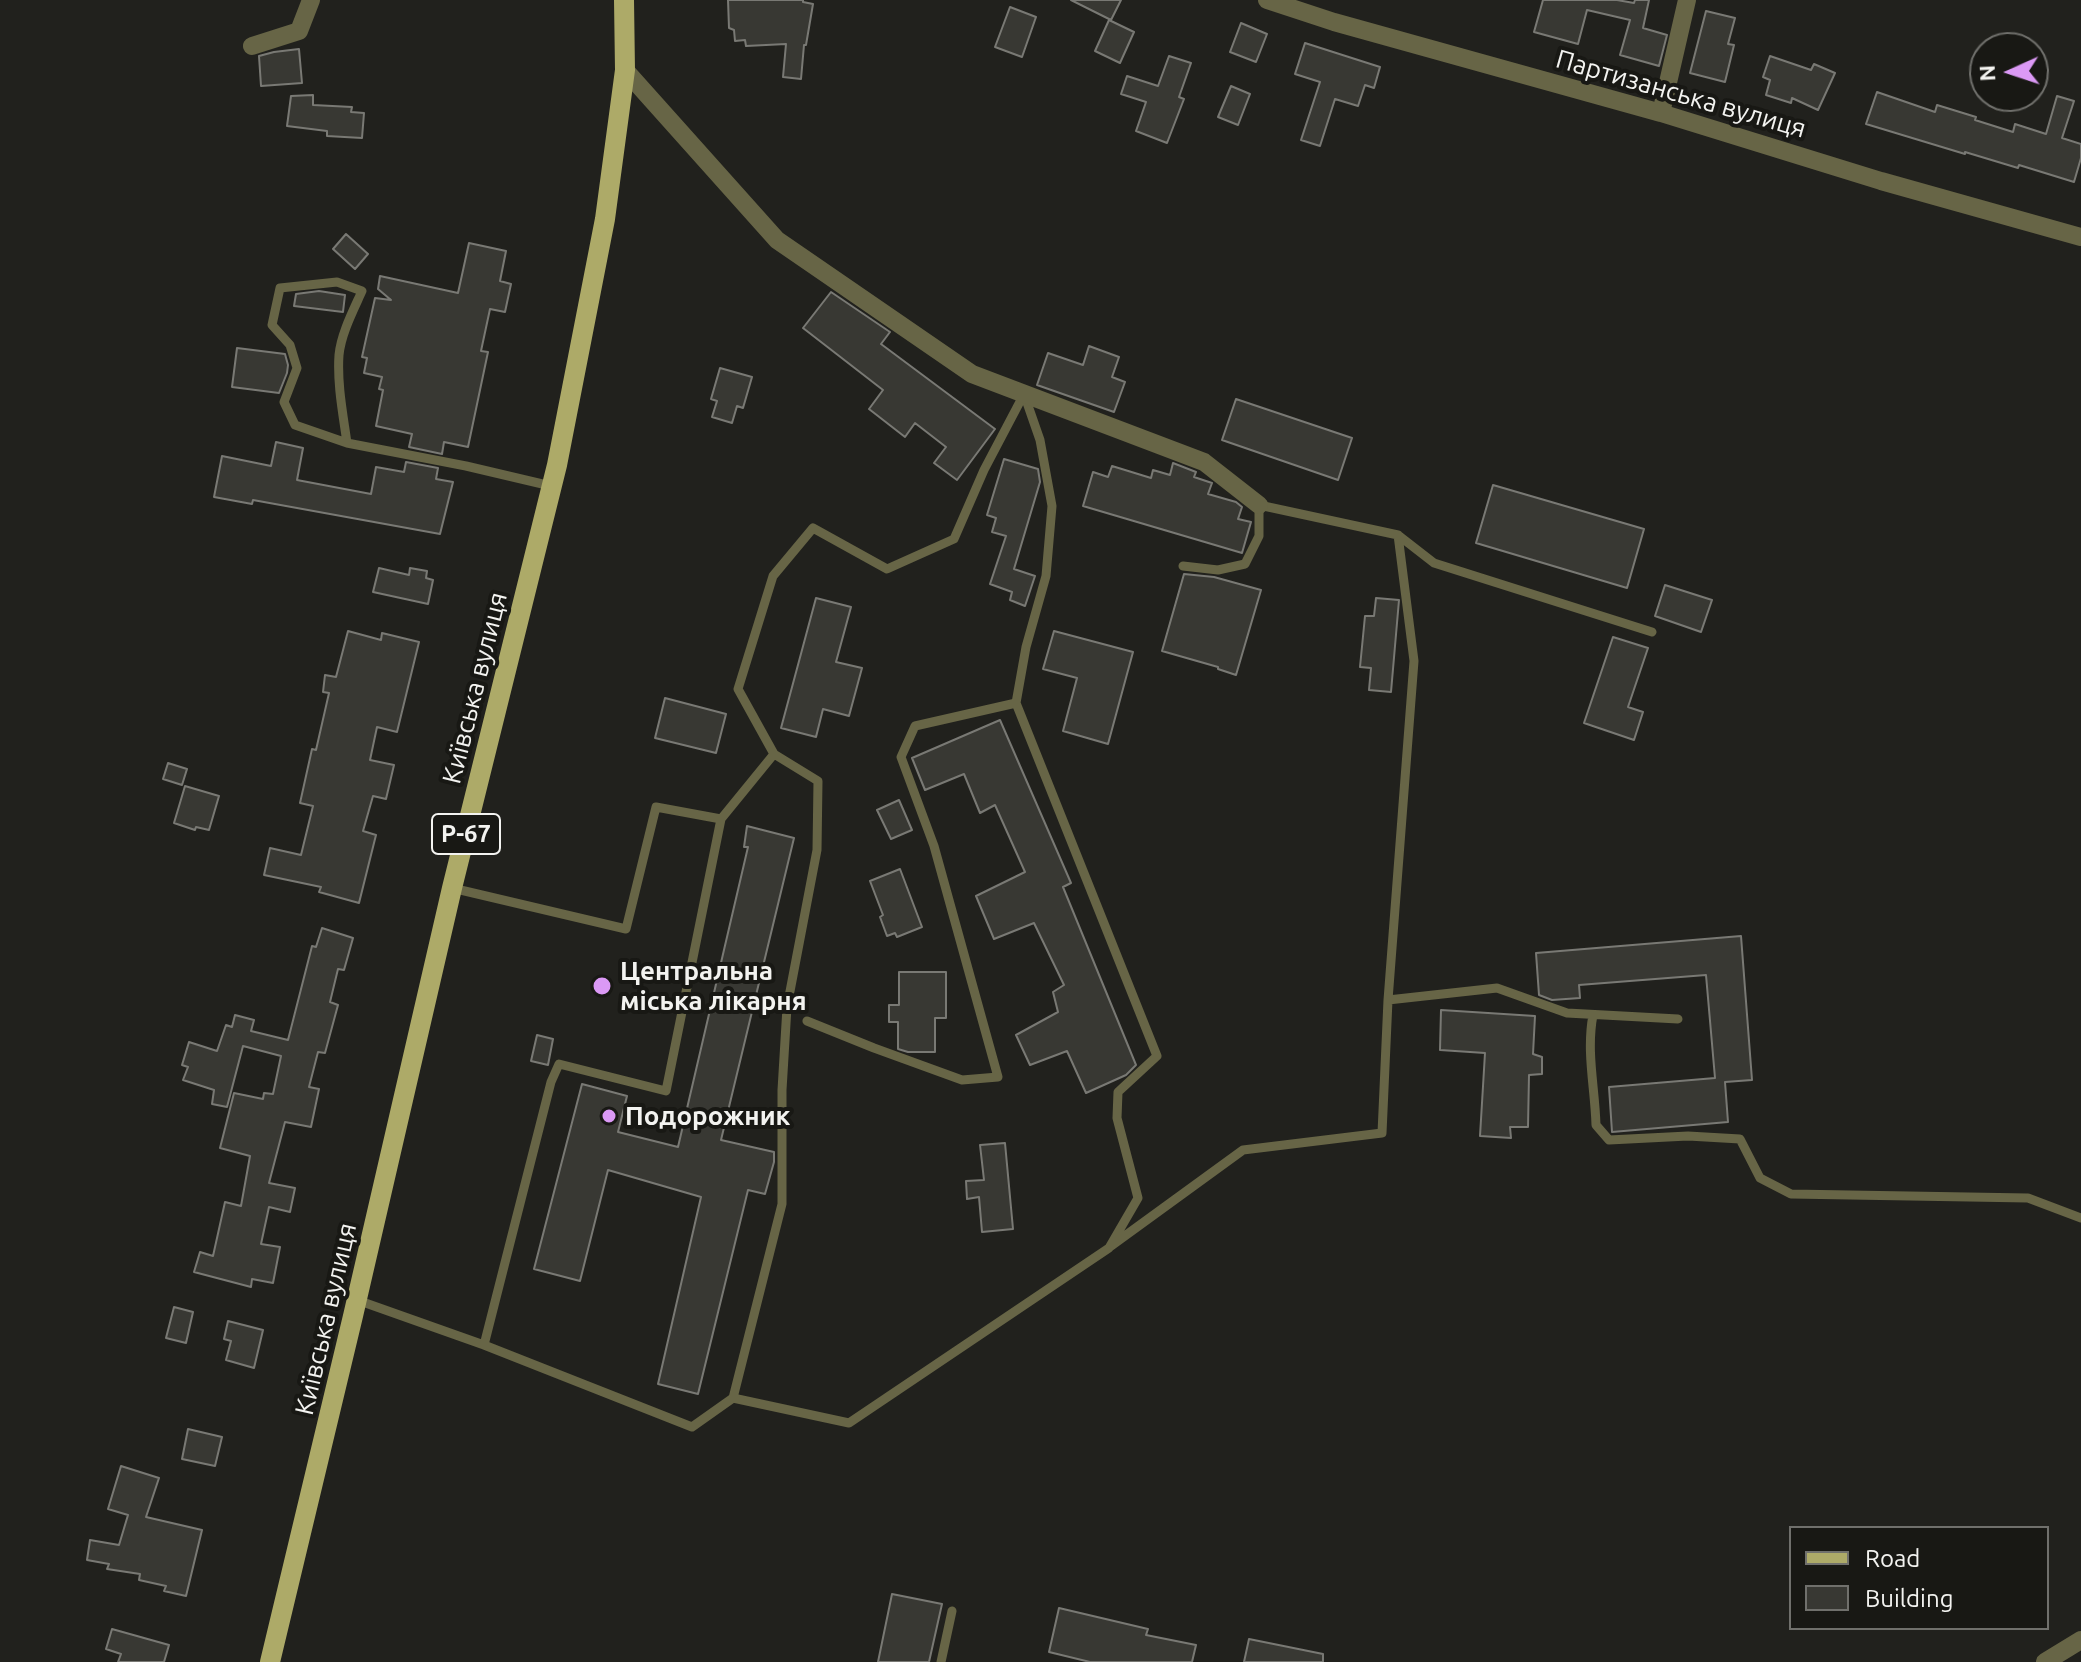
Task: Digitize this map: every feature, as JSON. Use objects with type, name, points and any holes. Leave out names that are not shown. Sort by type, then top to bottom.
[{"type":"main road","name":"Київська вулиця","points":[[270,1662],[452,888],[551,486],[605,219],[625,70],[624,0]]},
{"type":"street","points":[[252,46],[299,31],[311,0]]},
{"type":"street","name":"Партизанська вулиця","points":[[1267,0],[2081,237]]},
{"type":"street","points":[[1661,113],[1687,0]]},
{"type":"street","points":[[625,70],[777,240],[972,374],[1204,462],[1259,505]]},
{"type":"street","points":[[2045,1662],[2081,1640]]},
{"type":"lane","points":[[347,443],[339,354],[362,291],[337,282],[280,288],[272,325],[290,345],[297,368],[284,402],[295,425],[347,443],[551,486]]},
{"type":"lane","points":[[1024,394],[1040,440],[1052,506],[1046,576],[1026,647],[1016,703],[1157,1056],[1118,1092],[1117,1118],[1138,1198],[1109,1248]]},
{"type":"lane","points":[[357,1300],[484,1345],[692,1427],[733,1398],[782,1204],[782,1090],[787,1007],[817,850],[818,781],[774,754],[738,689],[773,576],[813,528],[887,569],[954,539],[984,470],[1024,394]]},
{"type":"lane","points":[[1183,566],[1218,570],[1245,564],[1259,536],[1259,505],[1398,535],[1434,563],[1652,632]]},
{"type":"lane","points":[[733,1398],[849,1423],[1109,1248],[1243,1150],[1382,1133],[1388,1000],[1414,661],[1398,535]]},
{"type":"lane","points":[[807,1021],[962,1080],[998,1077],[934,846],[901,757],[915,726],[1016,703]]},
{"type":"lane","points":[[484,1345],[551,1082],[559,1064],[666,1091],[721,819],[774,754]]},
{"type":"lane","points":[[452,888],[626,929],[656,807],[721,819]]},
{"type":"lane","points":[[1388,1000],[1497,988],[1567,1013],[1678,1019]]},
{"type":"lane","points":[[1593,1015],[1589,1035],[1596,1125],[1609,1140],[1688,1136],[1740,1139],[1760,1178],[1791,1194],[2028,1198],[2081,1218]]},
{"type":"lane","points":[[941,1662],[952,1611]]},
{"type":"building","points":[[728,0],[803,0],[813,4],[804,45],[801,79],[783,77],[786,44],[746,46],[745,40],[735,41],[734,30],[729,28]]},
{"type":"building","points":[[1071,0],[1121,0],[1111,20]]},
{"type":"building","points":[[1543,0],[1617,0],[1634,3],[1635,0],[1649,0],[1643,28],[1667,35],[1659,66],[1620,55],[1630,20],[1587,10],[1578,44],[1534,32]]},
{"type":"building","points":[[1010,7],[1036,17],[1022,57],[995,47]]},
{"type":"building","points":[[1706,11],[1735,18],[1728,44],[1734,45],[1725,82],[1690,73]]},
{"type":"building","points":[[1109,20],[1134,32],[1120,63],[1095,51]]},
{"type":"building","points":[[1241,23],[1267,34],[1256,62],[1230,52]]},
{"type":"building","points":[[1305,43],[1380,67],[1374,88],[1365,85],[1358,106],[1335,99],[1320,146],[1301,140],[1320,82],[1295,74]]},
{"type":"building","points":[[299,49],[302,83],[261,86],[259,56]]},
{"type":"building","points":[[1169,56],[1191,63],[1179,97],[1184,99],[1167,143],[1136,131],[1146,102],[1121,94],[1127,76],[1158,86]]},
{"type":"building","points":[[1770,56],[1811,70],[1814,64],[1835,73],[1818,110],[1792,98],[1791,103],[1766,95],[1770,80],[1763,77]]},
{"type":"building","points":[[1231,86],[1250,94],[1238,125],[1218,117]]},
{"type":"building","points":[[1877,92],[1935,112],[1937,105],[2013,132],[2015,124],[2046,134],[2057,96],[2074,101],[2062,138],[2081,144],[2081,158],[2074,182],[1866,124]]},
{"type":"building","points":[[313,95],[313,105],[352,107],[351,112],[364,113],[362,138],[327,136],[327,131],[287,126],[291,96]]},
{"type":"building","points":[[346,234],[368,254],[355,269],[333,249]]},
{"type":"building","points":[[469,243],[506,251],[500,281],[511,284],[505,312],[490,309],[481,351],[488,352],[468,447],[444,442],[442,454],[409,447],[412,434],[376,426],[383,390],[379,389],[382,377],[364,373],[367,358],[362,357],[375,298],[391,300],[378,289],[380,276],[458,293]]},
{"type":"building","points":[[319,291],[345,295],[343,312],[294,306],[296,294]]},
{"type":"building","points":[[831,292],[890,332],[881,344],[995,429],[957,480],[934,463],[946,447],[915,423],[905,437],[869,409],[883,390],[803,328]]},
{"type":"building","points":[[1089,346],[1119,357],[1112,377],[1125,382],[1114,412],[1037,385],[1048,353],[1083,365]]},
{"type":"building","points":[[237,348],[285,354],[287,373],[279,393],[232,387]]},
{"type":"building","points":[[720,368],[752,377],[743,408],[737,406],[732,423],[712,417],[717,401],[711,399]]},
{"type":"building","points":[[1236,399],[1352,438],[1338,480],[1222,440]]},
{"type":"building","points":[[276,442],[303,448],[297,480],[371,494],[376,467],[404,472],[406,462],[438,468],[436,479],[453,482],[440,534],[253,500],[252,504],[214,497],[222,456],[271,466]]},
{"type":"building","points":[[1004,459],[1038,469],[1040,482],[1014,569],[1035,576],[1025,606],[1010,600],[1012,592],[990,584],[1006,536],[992,532],[996,518],[987,515]]},
{"type":"building","points":[[1173,463],[1196,472],[1194,477],[1212,483],[1208,494],[1236,502],[1242,507],[1238,519],[1251,522],[1242,553],[1083,506],[1093,472],[1108,477],[1112,466],[1151,478],[1153,470],[1170,475]]},
{"type":"building","points":[[1493,485],[1644,529],[1627,588],[1476,543]]},
{"type":"building","points":[[379,568],[409,575],[410,568],[427,571],[426,578],[433,580],[428,604],[373,592]]},
{"type":"building","points":[[1184,574],[1214,577],[1261,590],[1236,675],[1162,651]]},
{"type":"building","points":[[1665,585],[1712,600],[1701,632],[1655,616]]},
{"type":"building","points":[[816,598],[851,607],[836,662],[862,668],[849,716],[823,709],[816,737],[781,728]]},
{"type":"building","points":[[1376,598],[1399,600],[1391,692],[1369,690],[1371,668],[1360,667],[1365,616],[1374,616]]},
{"type":"building","points":[[348,631],[381,640],[382,633],[419,642],[397,732],[377,727],[370,760],[394,765],[386,799],[373,796],[363,831],[376,835],[359,903],[319,892],[321,887],[264,875],[270,848],[301,855],[313,806],[300,803],[329,693],[323,692],[325,675],[336,677]]},
{"type":"building","points":[[1054,631],[1133,652],[1108,744],[1063,731],[1077,678],[1043,669]]},
{"type":"building","points":[[1613,637],[1648,648],[1628,707],[1643,712],[1634,740],[1584,723]]},
{"type":"building","points":[[665,698],[726,714],[716,753],[655,738]]},
{"type":"building","points":[[1000,720],[1071,883],[1063,887],[1136,1065],[1126,1075],[1086,1093],[1067,1051],[1030,1065],[1016,1035],[1058,1012],[1053,992],[1064,985],[1034,923],[994,939],[976,896],[1025,872],[995,805],[980,813],[964,774],[925,790],[912,758]]},
{"type":"building","points":[[168,763],[187,769],[182,785],[163,779]]},
{"type":"building","points":[[185,786],[219,796],[209,830],[196,827],[195,830],[174,823]]},
{"type":"building","points":[[899,800],[912,830],[891,839],[877,810]]},
{"type":"building","points":[[747,826],[794,838],[721,1140],[774,1152],[774,1162],[765,1194],[748,1190],[698,1394],[658,1384],[701,1197],[608,1170],[580,1281],[534,1269],[582,1084],[627,1096],[618,1132],[678,1147],[748,847],[744,847]]},
{"type":"building","points":[[900,869],[922,927],[897,937],[895,933],[887,936],[870,881]]},
{"type":"building","points":[[322,928],[353,938],[344,970],[338,969],[330,1002],[338,1005],[325,1053],[318,1052],[309,1087],[319,1089],[311,1127],[285,1122],[269,1183],[295,1188],[290,1212],[269,1207],[261,1244],[280,1247],[273,1283],[252,1279],[251,1287],[194,1272],[200,1252],[213,1256],[225,1202],[241,1206],[250,1156],[220,1148],[234,1093],[263,1099],[264,1093],[273,1094],[281,1056],[243,1046],[227,1107],[212,1104],[214,1090],[183,1080],[188,1067],[182,1065],[189,1042],[217,1051],[226,1025],[232,1027],[235,1015],[254,1020],[251,1031],[288,1040],[312,946],[316,947]]},
{"type":"building","points":[[1741,936],[1752,1080],[1725,1082],[1728,1122],[1612,1132],[1609,1087],[1715,1078],[1706,975],[1579,985],[1580,998],[1552,1000],[1539,995],[1536,953]]},
{"type":"building","points":[[899,972],[946,972],[946,1018],[935,1018],[935,1052],[898,1049],[898,1022],[889,1022],[889,1005],[899,1005]]},
{"type":"building","points":[[1441,1010],[1535,1016],[1533,1054],[1542,1057],[1542,1074],[1529,1075],[1528,1127],[1510,1127],[1511,1138],[1480,1136],[1485,1053],[1440,1050]]},
{"type":"building","points":[[537,1035],[553,1039],[548,1065],[531,1061]]},
{"type":"building","points":[[1005,1143],[1013,1229],[982,1232],[979,1197],[967,1199],[966,1181],[984,1180],[980,1145]]},
{"type":"building","points":[[174,1307],[193,1312],[186,1343],[166,1338]]},
{"type":"building","points":[[228,1321],[263,1330],[254,1368],[226,1360],[231,1341],[224,1339]]},
{"type":"building","points":[[188,1429],[222,1437],[215,1466],[182,1459]]},
{"type":"building","points":[[121,1466],[159,1478],[146,1517],[202,1530],[186,1596],[164,1591],[166,1586],[139,1580],[140,1574],[107,1569],[109,1564],[87,1560],[90,1540],[119,1545],[128,1515],[108,1509]]},
{"type":"building","points":[[892,1594],[942,1604],[929,1662],[878,1662]]},
{"type":"building","points":[[1059,1608],[1148,1629],[1146,1635],[1196,1645],[1192,1662],[1090,1662],[1049,1652]]},
{"type":"building","points":[[112,1629],[169,1645],[164,1662],[118,1662],[121,1654],[106,1649]]},
{"type":"building","points":[[1249,1639],[1323,1654],[1323,1662],[1244,1662]]},
{"type":"place","name":"Центральна міська лікарня","points":[[602,986]]},
{"type":"place","name":"Подорожник","points":[[609,1116]]}]
